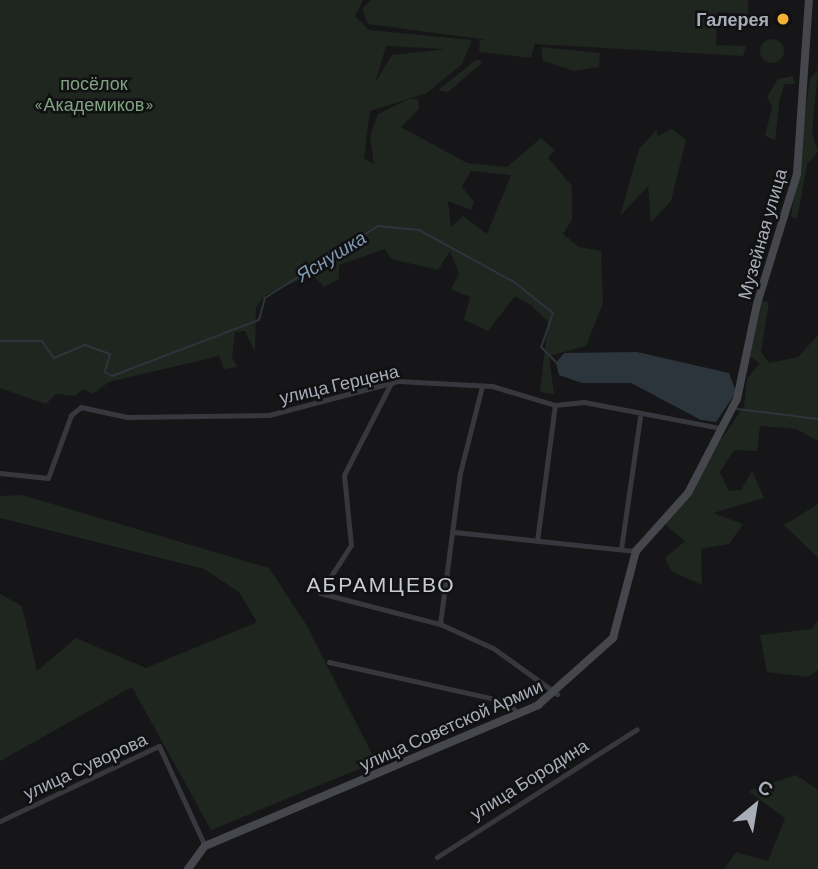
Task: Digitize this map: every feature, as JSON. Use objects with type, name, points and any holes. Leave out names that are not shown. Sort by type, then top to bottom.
[{"type":"street","name":"Музейная улица","points":[[720,428],[744,377],[757,304],[797,174],[808,0]]},
{"type":"street","name":"улица Герцена","points":[[0,473],[48,478],[71,415],[81,407],[127,416],[269,415],[391,383],[482,386],[555,405],[584,402],[640,417],[720,428]]},
{"type":"street","points":[[391,383],[344,475],[351,545],[320,593],[440,624],[493,648],[557,694]]},
{"type":"street","points":[[440,624],[460,473],[482,386]]},
{"type":"street","points":[[537,541],[555,405]]},
{"type":"street","points":[[621,550],[640,417]]},
{"type":"street","name":"улица Советской Армии","points":[[205,846],[518,714],[557,694],[613,638],[636,551],[688,493],[720,428]]},
{"type":"street","points":[[454,532],[636,551]]},
{"type":"street","points":[[329,662],[508,702],[518,714]]},
{"type":"street","name":"улица Бородина","points":[[437,856],[637,729]]},
{"type":"street","name":"улица Суворова","points":[[0,821],[159,746],[205,846]]},
{"type":"street","points":[[188,869],[205,846]]},
{"type":"green space","name":"посёлок «Академиков»","points":[[0,0],[363,0],[355,16],[369,30],[472,40],[462,64],[427,93],[370,111],[364,158],[374,164],[370,136],[378,114],[409,99],[418,99],[419,109],[401,127],[467,163],[507,167],[541,138],[555,150],[548,158],[572,186],[572,220],[563,234],[579,247],[601,251],[603,303],[586,346],[549,356],[554,394],[540,392],[548,322],[531,305],[515,296],[488,331],[464,320],[470,297],[451,289],[459,274],[450,251],[438,270],[391,259],[385,249],[339,265],[339,279],[324,287],[312,274],[266,295],[256,307],[255,352],[245,331],[235,332],[232,358],[238,367],[224,369],[219,356],[109,382],[93,394],[83,389],[75,396],[56,394],[46,404],[0,388]],"holes":[[[386,46],[445,49],[392,55],[375,83]],[[471,171],[511,175],[487,234],[463,216],[451,227],[448,201],[471,210],[474,202],[462,187]]]},
{"type":"green space","points":[[371,0],[748,0],[748,14],[717,12],[716,45],[746,46],[743,56],[535,44],[531,58],[479,52],[480,40],[487,40],[368,24],[362,9]]},
{"type":"green space","points":[[772,39],[780,43],[784,51],[780,59],[772,63],[764,59],[760,51],[764,43]]},
{"type":"green space","points":[[541,47],[600,53],[599,67],[574,71],[543,61]]},
{"type":"green space","points":[[477,59],[483,62],[448,92],[438,90]]},
{"type":"green space","points":[[818,70],[812,133],[818,151],[807,165],[797,219],[791,216],[810,78]]},
{"type":"green space","points":[[793,76],[795,84],[785,84],[780,98],[775,140],[765,136],[772,107],[767,97],[778,79]]},
{"type":"green space","points":[[672,129],[686,140],[671,201],[651,222],[648,186],[620,216],[639,149],[656,130],[658,136]]},
{"type":"green space","points":[[762,301],[769,302],[761,352],[769,363],[798,357],[818,335],[818,441],[796,429],[760,426],[757,451],[734,450],[720,472],[729,491],[741,490],[752,471],[764,498],[713,513],[743,524],[729,544],[701,549],[702,585],[671,571],[665,558],[685,541],[664,524],[744,406],[747,379],[760,363],[750,357]]},
{"type":"green space","points":[[22,495],[269,568],[307,626],[376,762],[211,830],[132,687],[0,761],[0,594],[22,606],[37,671],[76,638],[146,668],[257,622],[239,592],[204,569],[0,518],[0,496]]},
{"type":"green space","points":[[818,504],[818,558],[784,525]]},
{"type":"green space","points":[[818,620],[818,670],[808,677],[767,672],[760,635],[812,629]]},
{"type":"green space","points":[[796,775],[818,790],[818,869],[724,869],[736,852],[768,861],[785,818],[748,791]]},
{"type":"shaded area","points":[[637,352],[729,373],[736,392],[716,422],[701,420],[631,383],[582,383],[559,375],[556,363],[564,353]]},
{"type":"waterway","name":"Яснушка","points":[[0,341],[42,341],[54,358],[85,345],[110,354],[105,372],[112,376],[259,320],[265,298],[378,226],[419,230],[514,282],[553,313],[541,347],[557,363]]},
{"type":"waterway","name":"Яснушка","points":[[737,409],[818,419]]},
{"type":"place","name":"Галерея","points":[[783,19]]},
{"type":"district","name":"АБРАМЦЕВО","points":[[381,584]]}]
